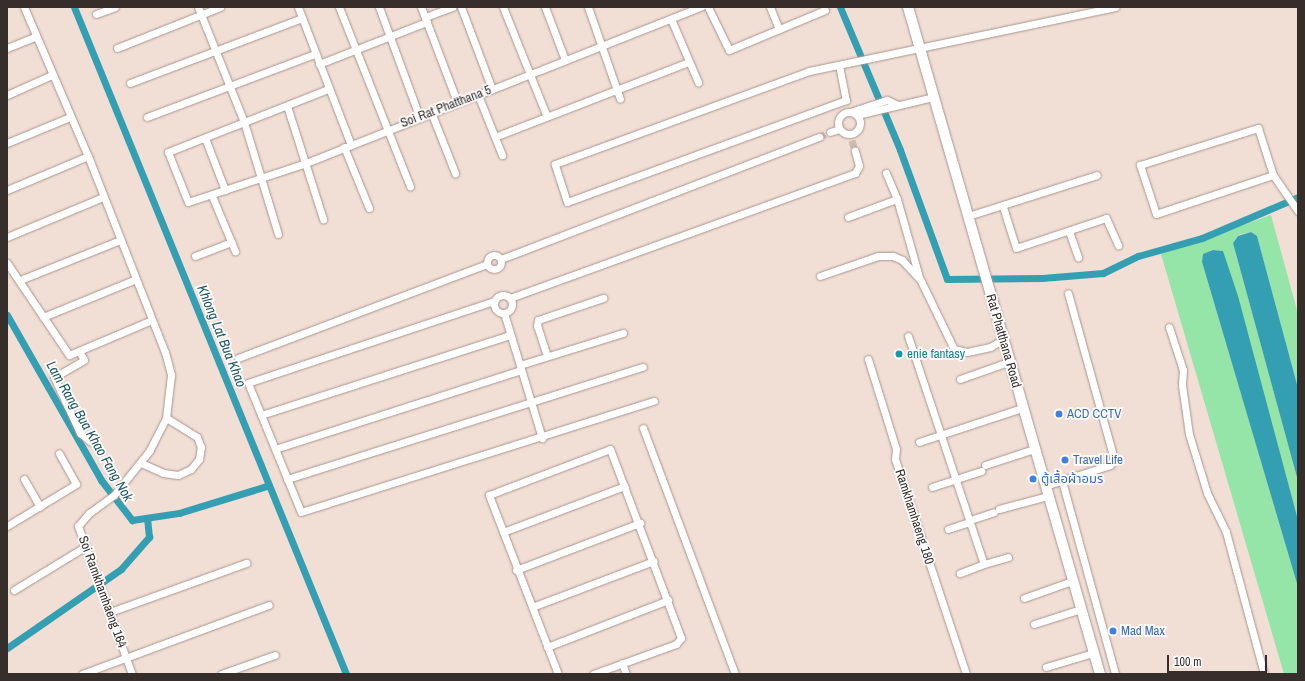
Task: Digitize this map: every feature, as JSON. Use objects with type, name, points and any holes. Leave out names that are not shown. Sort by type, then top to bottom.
[{"type":"street","points":[[24,7],[88,156],[152,320],[171,375],[166,418],[141,462],[163,474],[178,475],[191,469],[199,459],[201,447],[197,437],[166,418]]},
{"type":"street","points":[[96,14],[115,7]]},
{"type":"street","points":[[117,48],[200,10],[220,7]]},
{"type":"street","points":[[298,7],[369,208]]},
{"type":"street","points":[[339,7],[385,130],[410,186]]},
{"type":"street","points":[[379,7],[419,116]]},
{"type":"street","points":[[422,7],[457,102]]},
{"type":"street","points":[[319,64],[390,37],[452,7]]},
{"type":"street","points":[[461,7],[492,89]]},
{"type":"street","points":[[503,7],[547,117]]},
{"type":"street","points":[[545,7],[565,60]]},
{"type":"street","points":[[588,7],[620,99]]},
{"type":"street","name":"Soi Rat Phatthana 5","points":[[205,138],[167,152],[189,203],[306,163],[419,116],[478,95],[701,7]]},
{"type":"street","points":[[708,7],[727,49],[825,10]]},
{"type":"street","points":[[770,7],[780,29]]},
{"type":"street","name":"Rat Phatthana Road","points":[[908,7],[1008,362],[1100,674]]},
{"type":"street","points":[[839,65],[846,100],[567,202],[555,164],[809,71],[1115,7]]},
{"type":"street","points":[[200,10],[244,122],[278,234]]},
{"type":"street","points":[[130,83],[216,49],[302,18]]},
{"type":"street","points":[[672,19],[698,82]]},
{"type":"street","points":[[7,48],[36,36]]},
{"type":"street","points":[[147,117],[315,54]]},
{"type":"street","points":[[497,136],[690,62]]},
{"type":"street","points":[[7,95],[52,74]]},
{"type":"street","points":[[225,190],[205,138],[328,89]]},
{"type":"street","points":[[478,95],[497,136],[502,155]]},
{"type":"street","points":[[850,112],[857,115],[933,97]]},
{"type":"street","points":[[857,115],[861,123],[858,131],[851,137],[839,129],[837,121],[842,114],[869,104],[887,100],[895,106]]},
{"type":"street","points":[[287,106],[323,219]]},
{"type":"street","points":[[431,112],[456,173]]},
{"type":"street","points":[[7,143],[70,117]]},
{"type":"street","points":[[1274,175],[1155,213],[1141,163],[1258,128],[1274,175],[1295,209]]},
{"type":"street","points":[[830,132],[839,129]]},
{"type":"street","points":[[238,358],[487,264],[495,270],[500,268],[501,259],[819,137]]},
{"type":"street","points":[[654,402],[303,512],[287,479],[248,382],[494,301],[501,295],[510,298],[855,173],[859,166],[855,152]]},
{"type":"street","points":[[7,190],[88,156]]},
{"type":"street","points":[[886,173],[897,199],[920,279],[954,349],[967,352],[990,347],[1002,340]]},
{"type":"street","points":[[968,216],[1003,207],[1097,175]]},
{"type":"street","points":[[212,196],[235,251]]},
{"type":"street","points":[[7,237],[103,197]]},
{"type":"street","points":[[848,217],[897,199]]},
{"type":"street","points":[[1003,207],[1016,248],[1107,218],[1118,245]]},
{"type":"street","points":[[1069,231],[1078,257]]},
{"type":"street","points":[[20,280],[120,240]]},
{"type":"street","points":[[194,256],[231,242]]},
{"type":"street","points":[[820,276],[886,256],[902,260],[920,279]]},
{"type":"street","points":[[7,263],[20,280],[68,355],[152,320]]},
{"type":"street","points":[[43,316],[136,279]]},
{"type":"street","points":[[948,529],[1046,491],[1062,481],[1110,465],[1114,459],[1068,293]]},
{"type":"street","points":[[494,301],[498,312],[504,313],[511,308],[510,298]]},
{"type":"street","points":[[547,356],[536,326],[538,320],[603,298]]},
{"type":"street","points":[[504,313],[542,438]]},
{"type":"street","points":[[1169,327],[1183,370],[1182,385],[1189,434],[1206,493],[1226,532],[1264,674]]},
{"type":"street","points":[[275,449],[520,368],[547,356],[623,332]]},
{"type":"street","points":[[261,415],[510,335]]},
{"type":"street","points":[[908,336],[942,434],[984,564]]},
{"type":"street","points":[[79,351],[84,360],[54,377],[80,433],[91,442]]},
{"type":"street","name":"Ramkhamhaeng 180","points":[[868,359],[896,449],[895,459],[966,674]]},
{"type":"street","points":[[960,379],[1008,362]]},
{"type":"street","points":[[287,479],[532,404],[642,367]]},
{"type":"street","points":[[919,442],[1022,408]]},
{"type":"street","points":[[643,428],[735,674]]},
{"type":"street","points":[[558,674],[516,570],[489,495],[610,449],[640,523],[668,600],[679,642],[593,674]]},
{"type":"street","points":[[932,487],[957,479],[1034,449]]},
{"type":"street","points":[[7,526],[76,484],[59,453]]},
{"type":"street","name":"Soi Ramkhamhaeng 164","points":[[132,674],[78,526],[89,512],[111,497],[141,462]]},
{"type":"street","points":[[24,479],[40,507]]},
{"type":"street","points":[[1062,481],[1115,674]]},
{"type":"street","points":[[503,532],[625,486]]},
{"type":"street","points":[[516,570],[640,523]]},
{"type":"street","points":[[14,590],[86,546]]},
{"type":"street","points":[[960,573],[1008,557]]},
{"type":"street","points":[[532,607],[654,561]]},
{"type":"street","points":[[110,612],[246,563]]},
{"type":"street","points":[[1024,598],[1072,581]]},
{"type":"street","points":[[547,647],[668,600]]},
{"type":"street","points":[[82,674],[269,605]]},
{"type":"street","points":[[1034,624],[1081,609]]},
{"type":"street","points":[[1046,667],[1093,653]]},
{"type":"street","points":[[221,674],[275,655]]},
{"type":"street","points":[[622,663],[626,674]]},
{"type":"green space","points":[[1271,215],[1298,314],[1298,388],[1257,236],[1251,232],[1238,235],[1233,243],[1298,481],[1298,520],[1223,251],[1213,250],[1204,254],[1202,262],[1298,587],[1298,674],[1284,674],[1161,254]]},
{"type":"water","points":[[1251,232],[1257,236],[1298,388],[1298,481],[1233,243],[1238,236]]},
{"type":"water","points":[[1213,250],[1223,251],[1238,296],[1298,520],[1298,587],[1202,262],[1203,254]]},
{"type":"waterway","name":"Khlong Lat Bua Khao","points":[[74,7],[346,674]]},
{"type":"waterway","points":[[840,7],[900,150],[947,279],[1042,278],[1103,273],[1138,256],[1202,238],[1298,197]]},
{"type":"waterway","name":"Lam Rang Bua Khao Fang Nok","points":[[7,315],[101,480],[132,520],[179,513],[267,486]]},
{"type":"waterway","points":[[7,648],[121,569],[149,537],[147,519]]},
{"type":"tunnel","points":[[819,137],[830,132]]},
{"type":"tunnel","points":[[852,140],[855,151]]},
{"type":"place","name":"enie fantasy","points":[[899,354]]},
{"type":"place","name":"ACD CCTV","points":[[1059,414]]},
{"type":"place","name":"Travel Life","points":[[1065,460]]},
{"type":"place","name":"ตู้เสื้อผ้าอมร","points":[[1033,479]]},
{"type":"place","name":"Mad Max","points":[[1113,631]]}]
